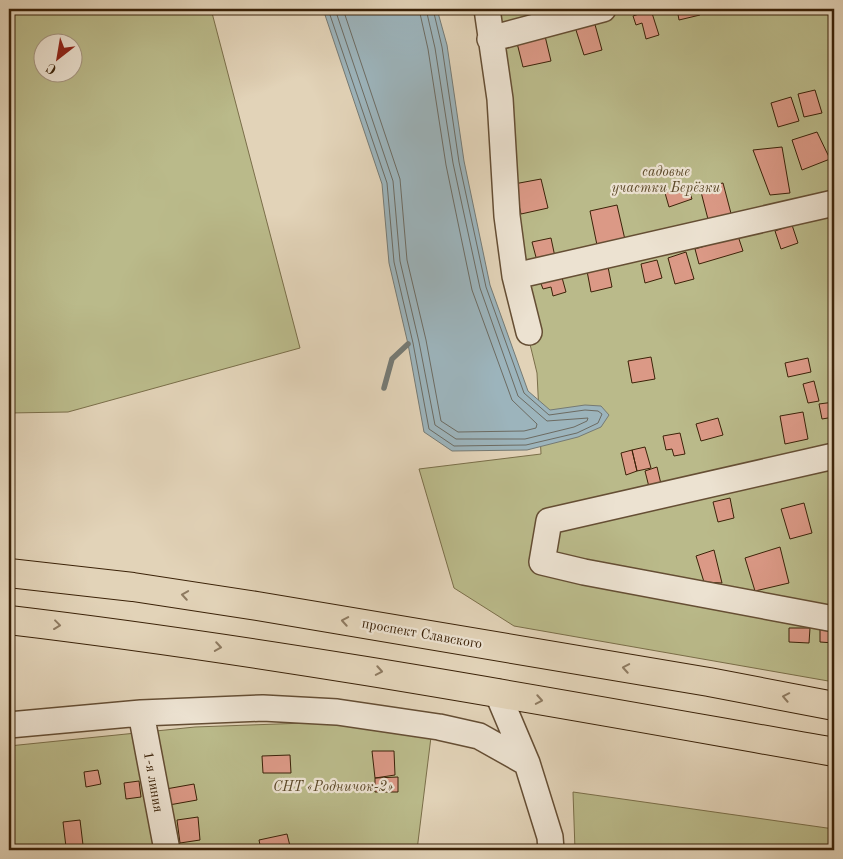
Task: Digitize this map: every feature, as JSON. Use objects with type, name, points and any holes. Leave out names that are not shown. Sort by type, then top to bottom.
[{"type":"main road","name":"проспект Славского","points":[[9,573],[133,586],[709,682],[834,706]]},
{"type":"main road","points":[[9,620],[128,633],[376,671],[834,752]]},
{"type":"street","points":[[487,9],[500,99],[507,216],[515,276],[529,332]]},
{"type":"street","points":[[490,39],[603,9]]},
{"type":"street","points":[[515,276],[834,203]]},
{"type":"street","points":[[834,456],[549,521],[542,562],[584,572],[834,619]]},
{"type":"street","points":[[497,692],[527,763],[550,837],[551,850]]},
{"type":"street","points":[[9,725],[141,713],[263,708],[338,712],[439,727],[479,736],[527,763]]},
{"type":"street","name":"1-я линия","points":[[141,713],[167,850]]},
{"type":"green space","points":[[9,9],[211,9],[300,348],[68,412],[9,413]]},
{"type":"green space","name":"садовые участки Берёзки","points":[[480,9],[834,9],[834,682],[514,626],[454,588],[419,469],[541,454],[537,373],[500,221]]},
{"type":"green space","name":"СНТ «Родничок-2»","points":[[361,721],[431,737],[417,850],[9,850],[9,746],[195,727]]},
{"type":"green space","points":[[573,792],[834,829],[834,850],[575,850]]},
{"type":"water","points":[[323,9],[437,9],[447,45],[464,161],[490,285],[528,391],[550,410],[585,405],[601,406],[609,415],[601,427],[578,437],[527,450],[452,451],[424,432],[408,344],[389,263],[382,184]]},
{"type":"building","points":[[526,9],[543,9],[545,18],[528,20]]},
{"type":"building","points":[[677,9],[698,9],[700,15],[679,20]]},
{"type":"building","points":[[651,10],[659,35],[646,39],[642,23],[636,25],[633,16]]},
{"type":"building","points":[[594,21],[602,50],[584,55],[575,27]]},
{"type":"building","points":[[545,36],[551,61],[523,67],[517,43]]},
{"type":"building","points":[[815,90],[822,113],[804,117],[798,94]]},
{"type":"building","points":[[791,97],[799,121],[778,127],[771,103]]},
{"type":"building","points":[[817,132],[830,159],[802,170],[792,140]]},
{"type":"building","points":[[782,147],[790,193],[770,195],[753,150]]},
{"type":"building","points":[[541,179],[548,208],[521,214],[514,184]]},
{"type":"building","points":[[723,183],[733,221],[710,227],[700,188]]},
{"type":"building","points":[[687,185],[692,199],[669,207],[665,193]]},
{"type":"building","points":[[617,205],[626,244],[598,250],[590,211]]},
{"type":"building","points":[[792,225],[798,243],[781,249],[775,231]]},
{"type":"building","points":[[738,236],[743,251],[699,264],[695,249]]},
{"type":"building","points":[[551,238],[555,257],[537,261],[532,242]]},
{"type":"building","points":[[686,252],[694,279],[675,284],[668,258]]},
{"type":"building","points":[[657,260],[662,278],[645,283],[641,264]]},
{"type":"building","points":[[608,267],[612,287],[591,292],[587,271]]},
{"type":"building","points":[[561,274],[566,292],[553,296],[551,287],[543,289],[540,281]]},
{"type":"building","points":[[651,357],[655,379],[632,383],[628,361]]},
{"type":"building","points":[[808,358],[811,372],[788,377],[785,363]]},
{"type":"building","points":[[814,381],[819,401],[808,403],[803,384]]},
{"type":"building","points":[[834,402],[834,417],[822,419],[819,404]]},
{"type":"building","points":[[803,412],[808,439],[785,444],[780,416]]},
{"type":"building","points":[[718,418],[723,435],[701,441],[696,424]]},
{"type":"building","points":[[680,433],[685,454],[674,456],[672,449],[666,450],[663,436]]},
{"type":"building","points":[[645,447],[651,468],[637,471],[632,450]]},
{"type":"building","points":[[632,450],[637,471],[626,475],[621,453]]},
{"type":"building","points":[[657,467],[661,484],[649,487],[645,471]]},
{"type":"building","points":[[730,498],[734,518],[718,522],[713,502]]},
{"type":"building","points":[[804,503],[812,533],[790,539],[781,509]]},
{"type":"building","points":[[780,547],[789,583],[755,591],[745,558]]},
{"type":"building","points":[[714,550],[722,583],[704,582],[696,556]]},
{"type":"building","points":[[820,627],[834,627],[834,643],[820,642]]},
{"type":"building","points":[[789,628],[810,628],[809,643],[789,642]]},
{"type":"building","points":[[372,751],[394,751],[395,775],[375,778]]},
{"type":"building","points":[[290,755],[291,773],[263,773],[262,756]]},
{"type":"building","points":[[98,770],[101,784],[86,787],[84,772]]},
{"type":"building","points":[[398,777],[398,792],[375,792],[375,778]]},
{"type":"building","points":[[139,781],[141,797],[126,799],[124,783]]},
{"type":"building","points":[[194,784],[197,800],[169,805],[166,789]]},
{"type":"building","points":[[198,817],[200,840],[180,843],[177,820]]},
{"type":"building","points":[[80,820],[83,845],[66,847],[63,822]]},
{"type":"building","points":[[287,834],[291,850],[261,850],[259,840]]},
{"type":"waterway","points":[[384,388],[392,359],[408,344]]}]
